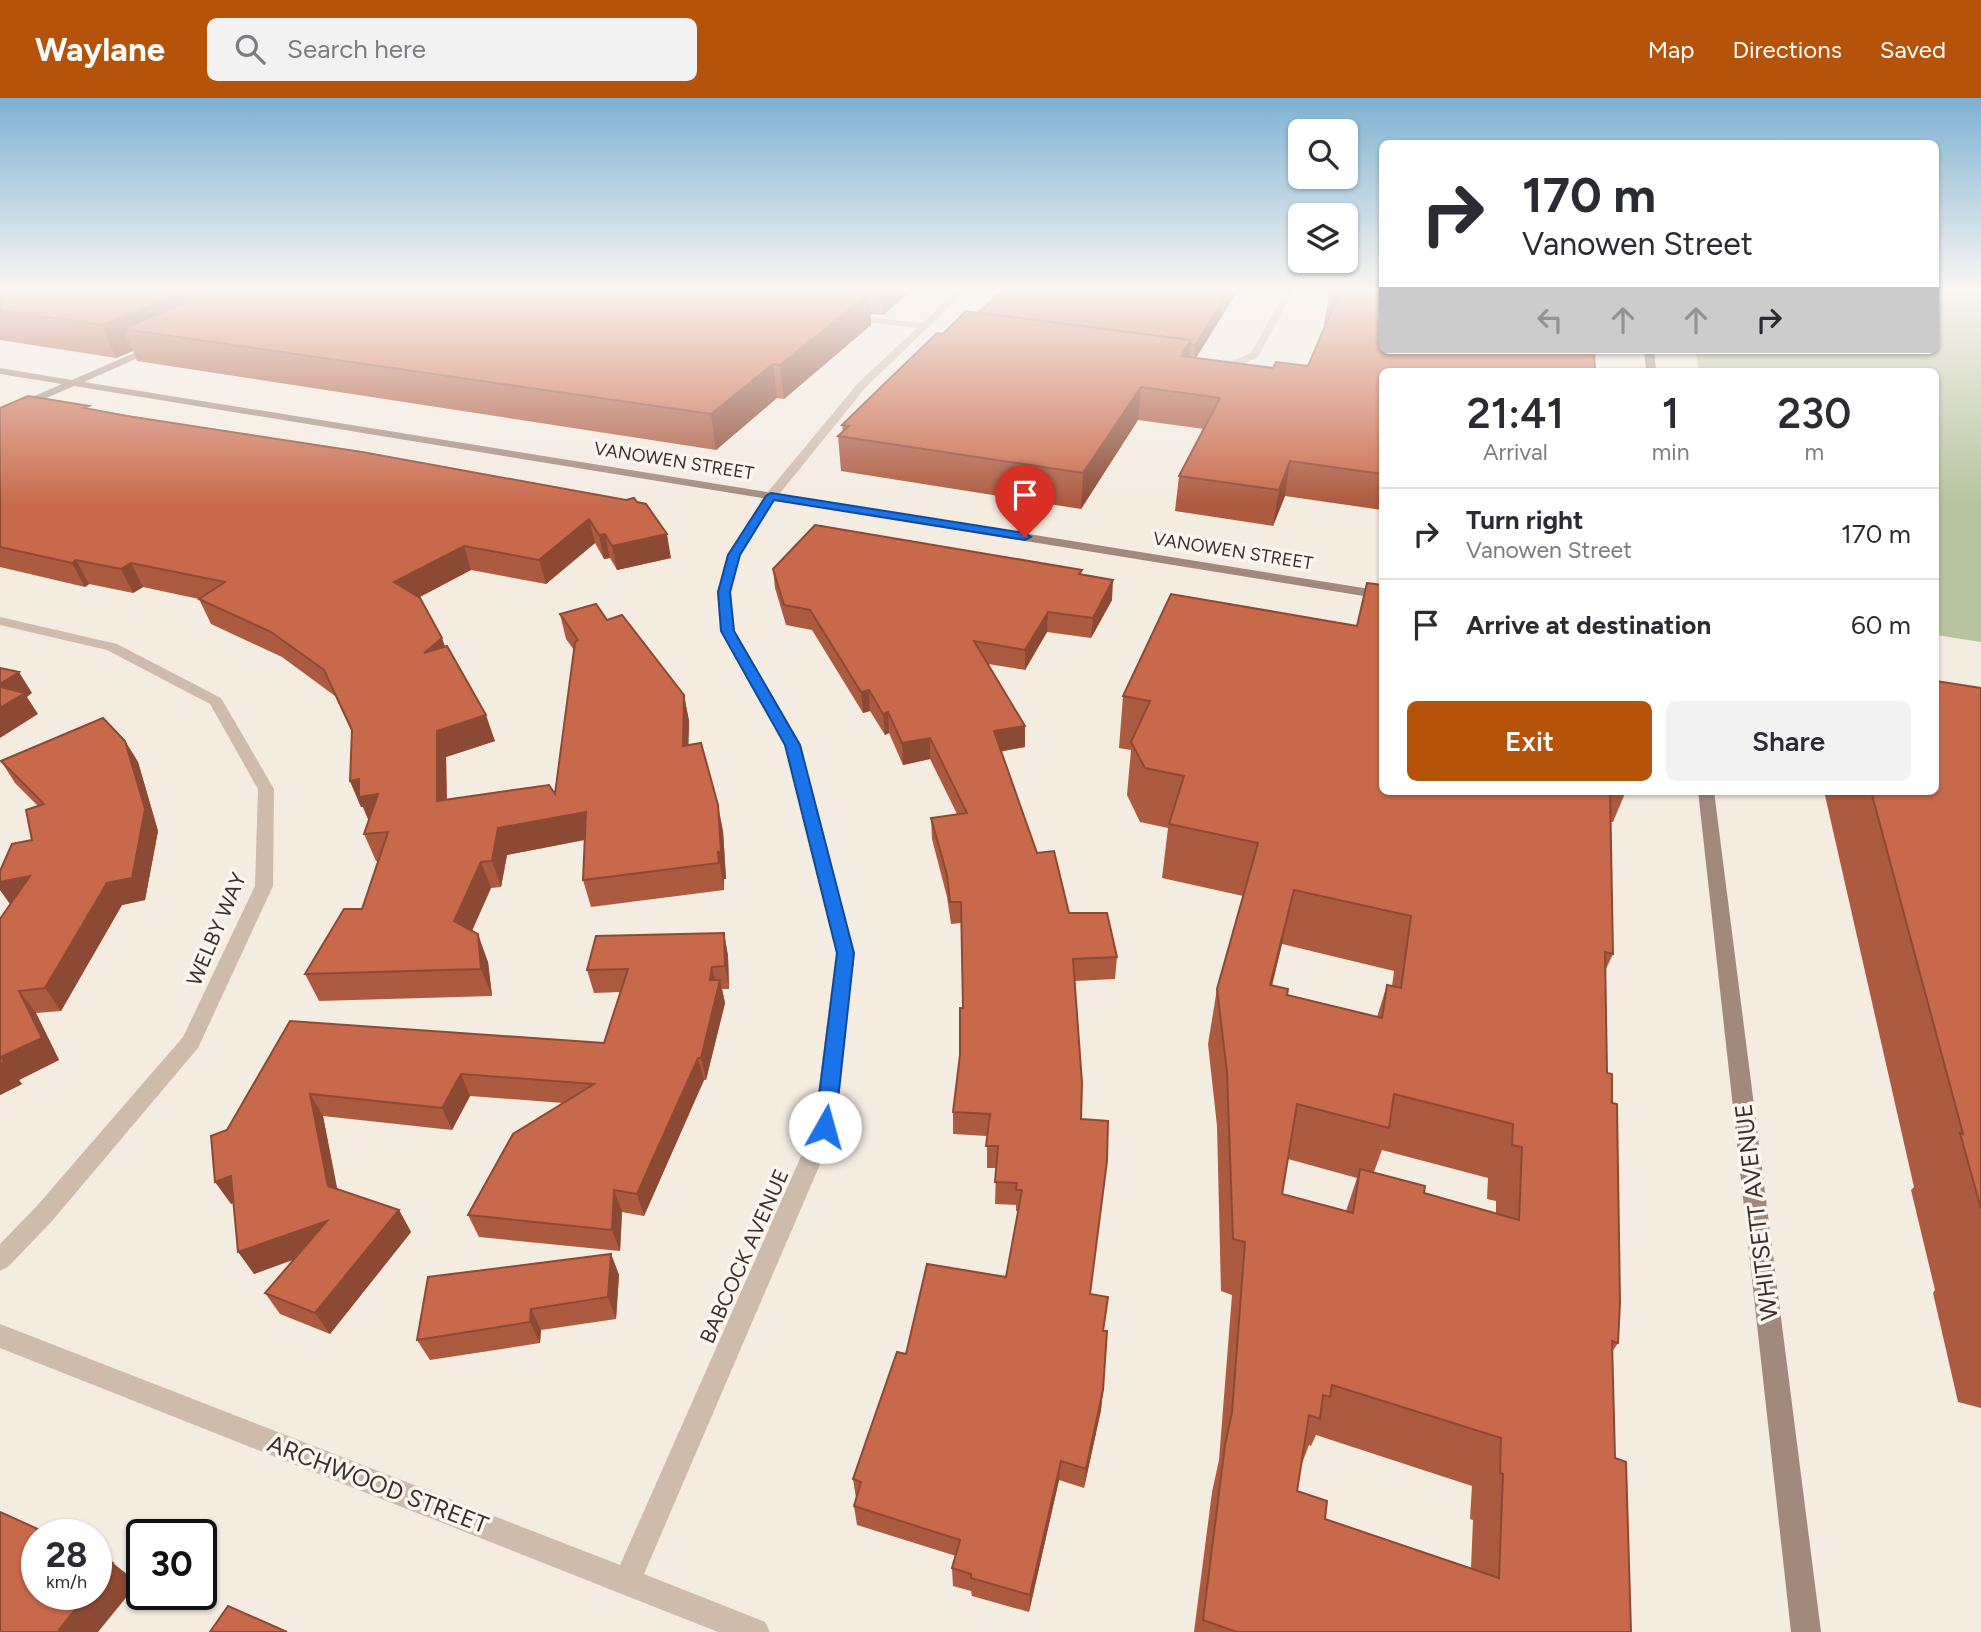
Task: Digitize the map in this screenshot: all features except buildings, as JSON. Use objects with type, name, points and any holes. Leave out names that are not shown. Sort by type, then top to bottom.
[{"type":"main road","points":[[0,415],[123,362]]},
{"type":"main road","name":"VANOWEN STREET","points":[[0,370],[1379,595]]},
{"type":"main road","name":"WHITSETT AVENUE","points":[[1706,795],[1806,1632]]},
{"type":"street","name":"BABCOCK AVENUE","points":[[627,1581],[825,1127],[845,953],[793,745],[728,631],[724,592],[734,555],[771,496],[862,385],[889,362]]},
{"type":"street","points":[[1208,368],[1241,362]]},
{"type":"street","name":"WELBY WAY","points":[[0,621],[112,647],[216,701],[266,789],[264,886],[191,1042],[44,1214],[0,1260]]},
{"type":"street","name":"ARCHWOOD STREET","points":[[0,1336],[755,1632]]},
{"type":"green space","points":[[1697,362],[1981,362],[1981,642],[1939,635],[1939,368],[1698,368]]},
{"type":"route","points":[[825,1127],[845,953],[793,745],[728,631],[724,592],[734,555],[771,496],[1025,537]]}]
